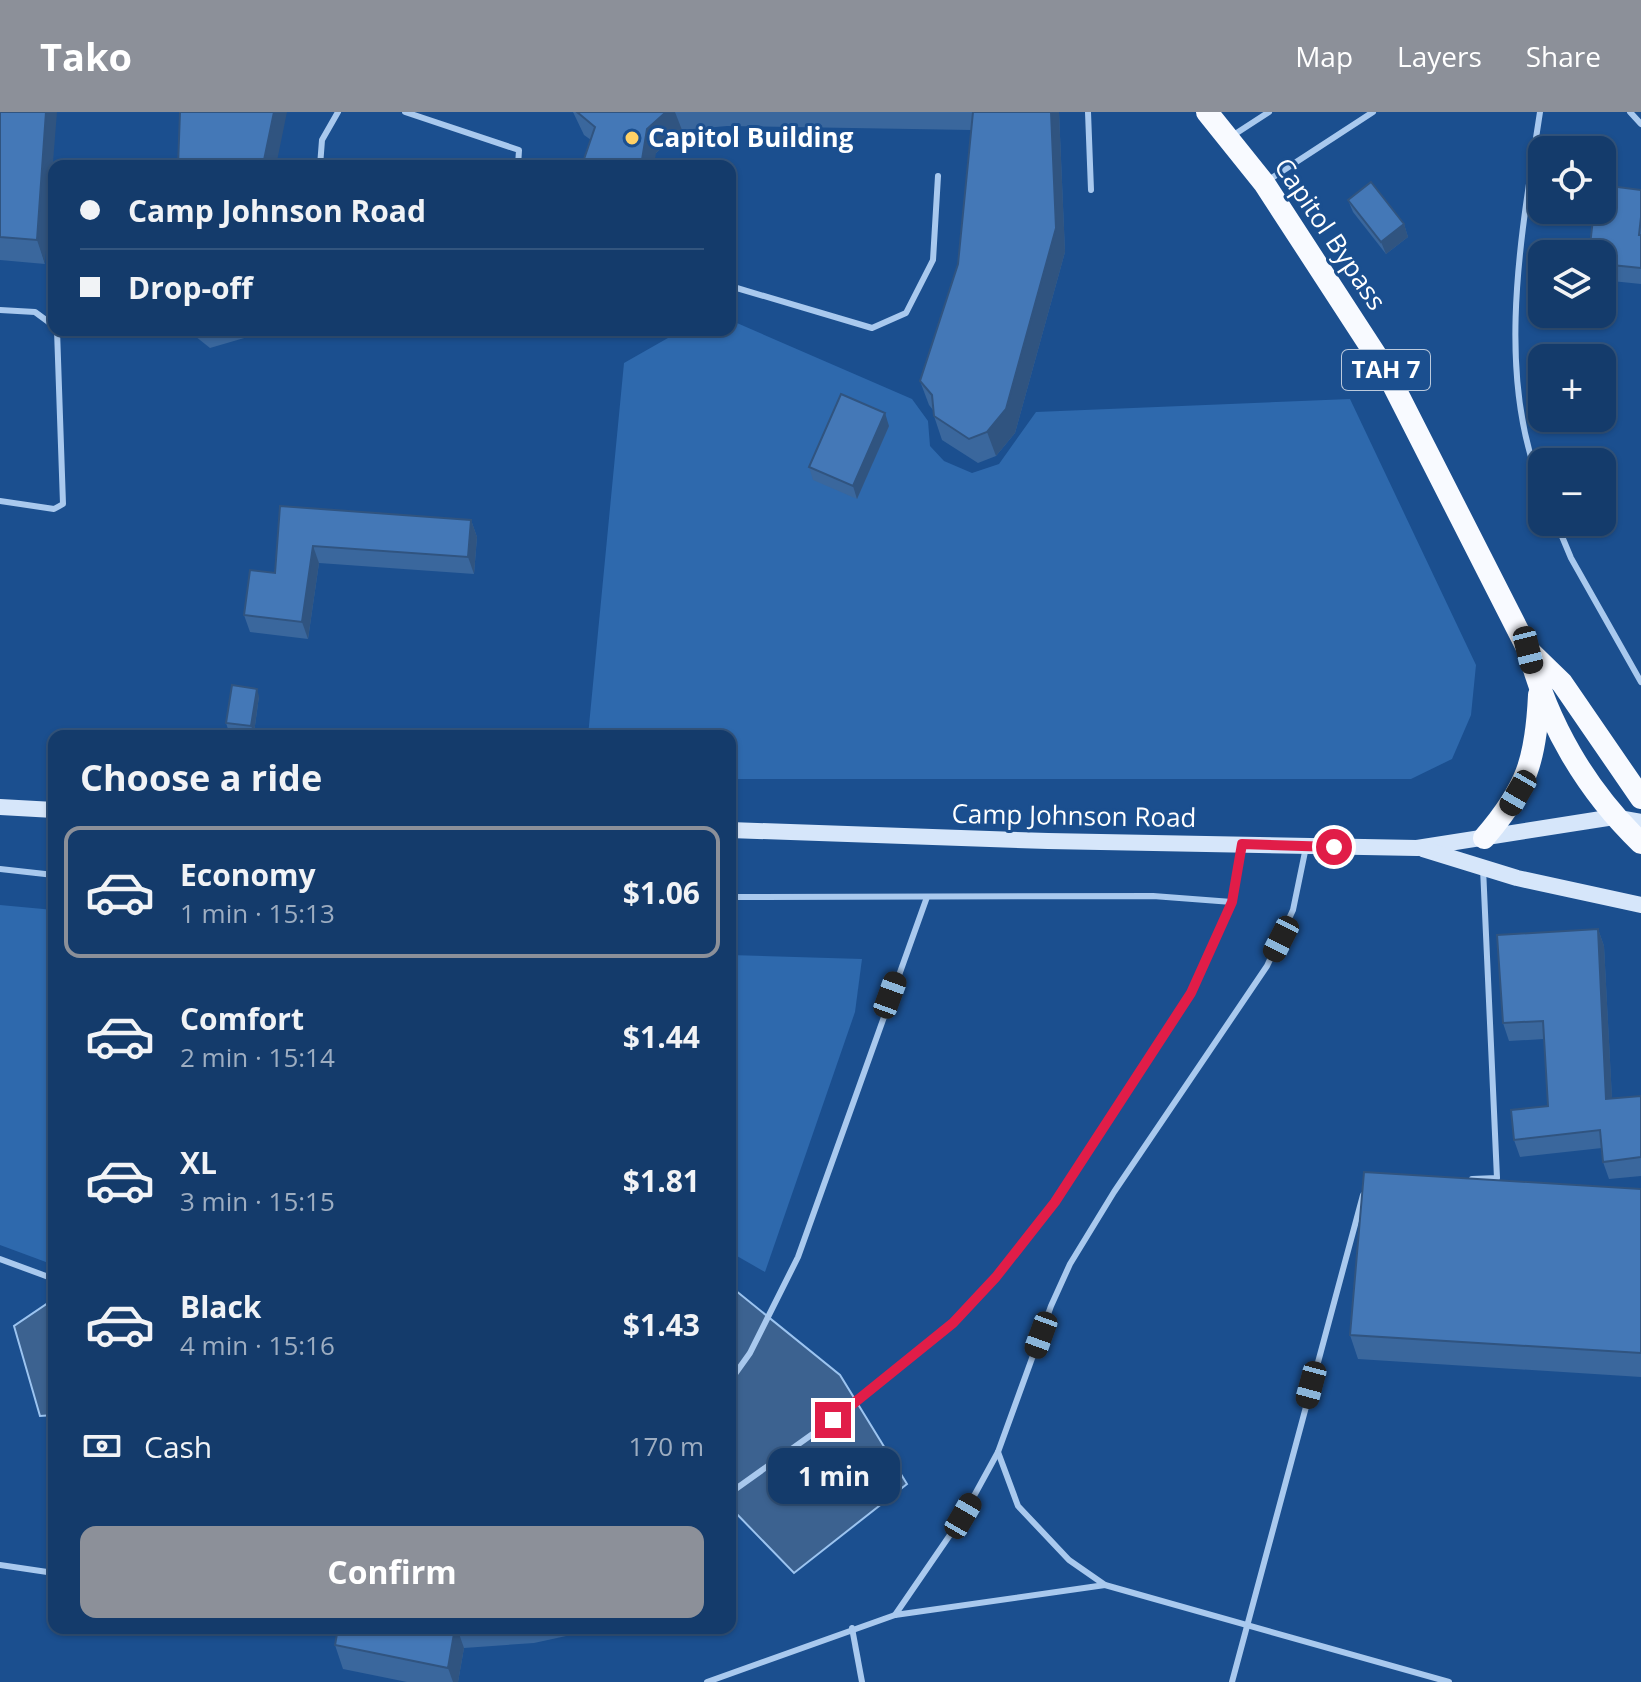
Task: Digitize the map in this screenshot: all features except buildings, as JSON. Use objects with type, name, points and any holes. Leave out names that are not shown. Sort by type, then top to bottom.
[{"type":"highway","name":"Capitol Bypass","points":[[1207,112],[1264,183],[1385,369],[1528,650],[1540,694],[1575,761],[1614,817],[1641,843]]},
{"type":"highway","name":"Capitol Bypass","points":[[1528,650],[1562,683],[1641,798]]},
{"type":"highway","points":[[1484,838],[1506,813],[1529,773],[1540,694]]},
{"type":"main road","points":[[0,807],[48,810]]},
{"type":"main road","name":"Camp Johnson Road","points":[[736,830],[1417,848],[1614,817],[1641,822]]},
{"type":"main road","name":"Camp Johnson Road","points":[[1417,848],[1641,905]]},
{"type":"lane","points":[[320,160],[322,140],[338,112]]},
{"type":"lane","points":[[405,112],[519,150],[518,160]]},
{"type":"lane","points":[[1088,112],[1091,190]]},
{"type":"lane","points":[[1229,138],[1269,112]]},
{"type":"lane","points":[[1264,183],[1373,112]]},
{"type":"lane","points":[[1530,448],[1521,401],[1516,330],[1518,255],[1540,112]]},
{"type":"lane","points":[[1630,112],[1641,124]]},
{"type":"lane","points":[[736,288],[872,328],[906,313],[933,260],[938,176]]},
{"type":"lane","points":[[0,310],[35,312],[48,322]]},
{"type":"lane","points":[[0,501],[54,509],[63,504],[55,336]]},
{"type":"lane","points":[[1562,536],[1571,558],[1641,682]]},
{"type":"lane","points":[[736,1489],[856,1403],[953,1323],[996,1277],[1055,1202],[1191,993],[1232,902],[1242,844]]},
{"type":"lane","points":[[895,1615],[963,1516],[998,1452],[1051,1306],[1070,1264],[1267,966],[1293,910],[1306,847]]},
{"type":"lane","points":[[1467,1179],[1497,1178],[1483,867]]},
{"type":"lane","points":[[0,869],[48,874]]},
{"type":"lane","points":[[736,897],[1153,896],[1232,902]]},
{"type":"lane","points":[[736,1373],[750,1353],[798,1257],[927,897]]},
{"type":"lane","points":[[1232,1682],[1364,1191]]},
{"type":"lane","points":[[3,1261],[48,1277]]},
{"type":"lane","points":[[998,1452],[1018,1506],[1069,1560],[1105,1585],[1449,1682]]},
{"type":"lane","points":[[0,1565],[48,1572]]},
{"type":"lane","points":[[707,1682],[895,1615],[1105,1585]]},
{"type":"lane","points":[[852,1628],[862,1682]]},
{"type":"shaded area","points":[[736,323],[912,399],[928,421],[930,446],[944,461],[972,473],[999,464],[1036,412],[1350,399],[1476,665],[1471,715],[1452,759],[1411,779],[736,779],[736,730],[589,730],[624,363],[671,336],[736,336]]},
{"type":"shaded area","points":[[0,905],[48,909],[48,1263],[0,1245]]},
{"type":"shaded area","points":[[736,955],[862,959],[855,1012],[765,1272],[736,1255]]},
{"type":"shaded area","points":[[736,1291],[840,1375],[907,1484],[794,1573],[736,1513]]},
{"type":"shaded area","points":[[48,1303],[48,1415],[40,1416],[14,1326]]},
{"type":"place","name":"Capitol Building","points":[[632,138]]},
{"type":"route","points":[[833,1420],[953,1323],[996,1277],[1055,1202],[1191,993],[1232,902],[1242,844],[1334,847]]}]
